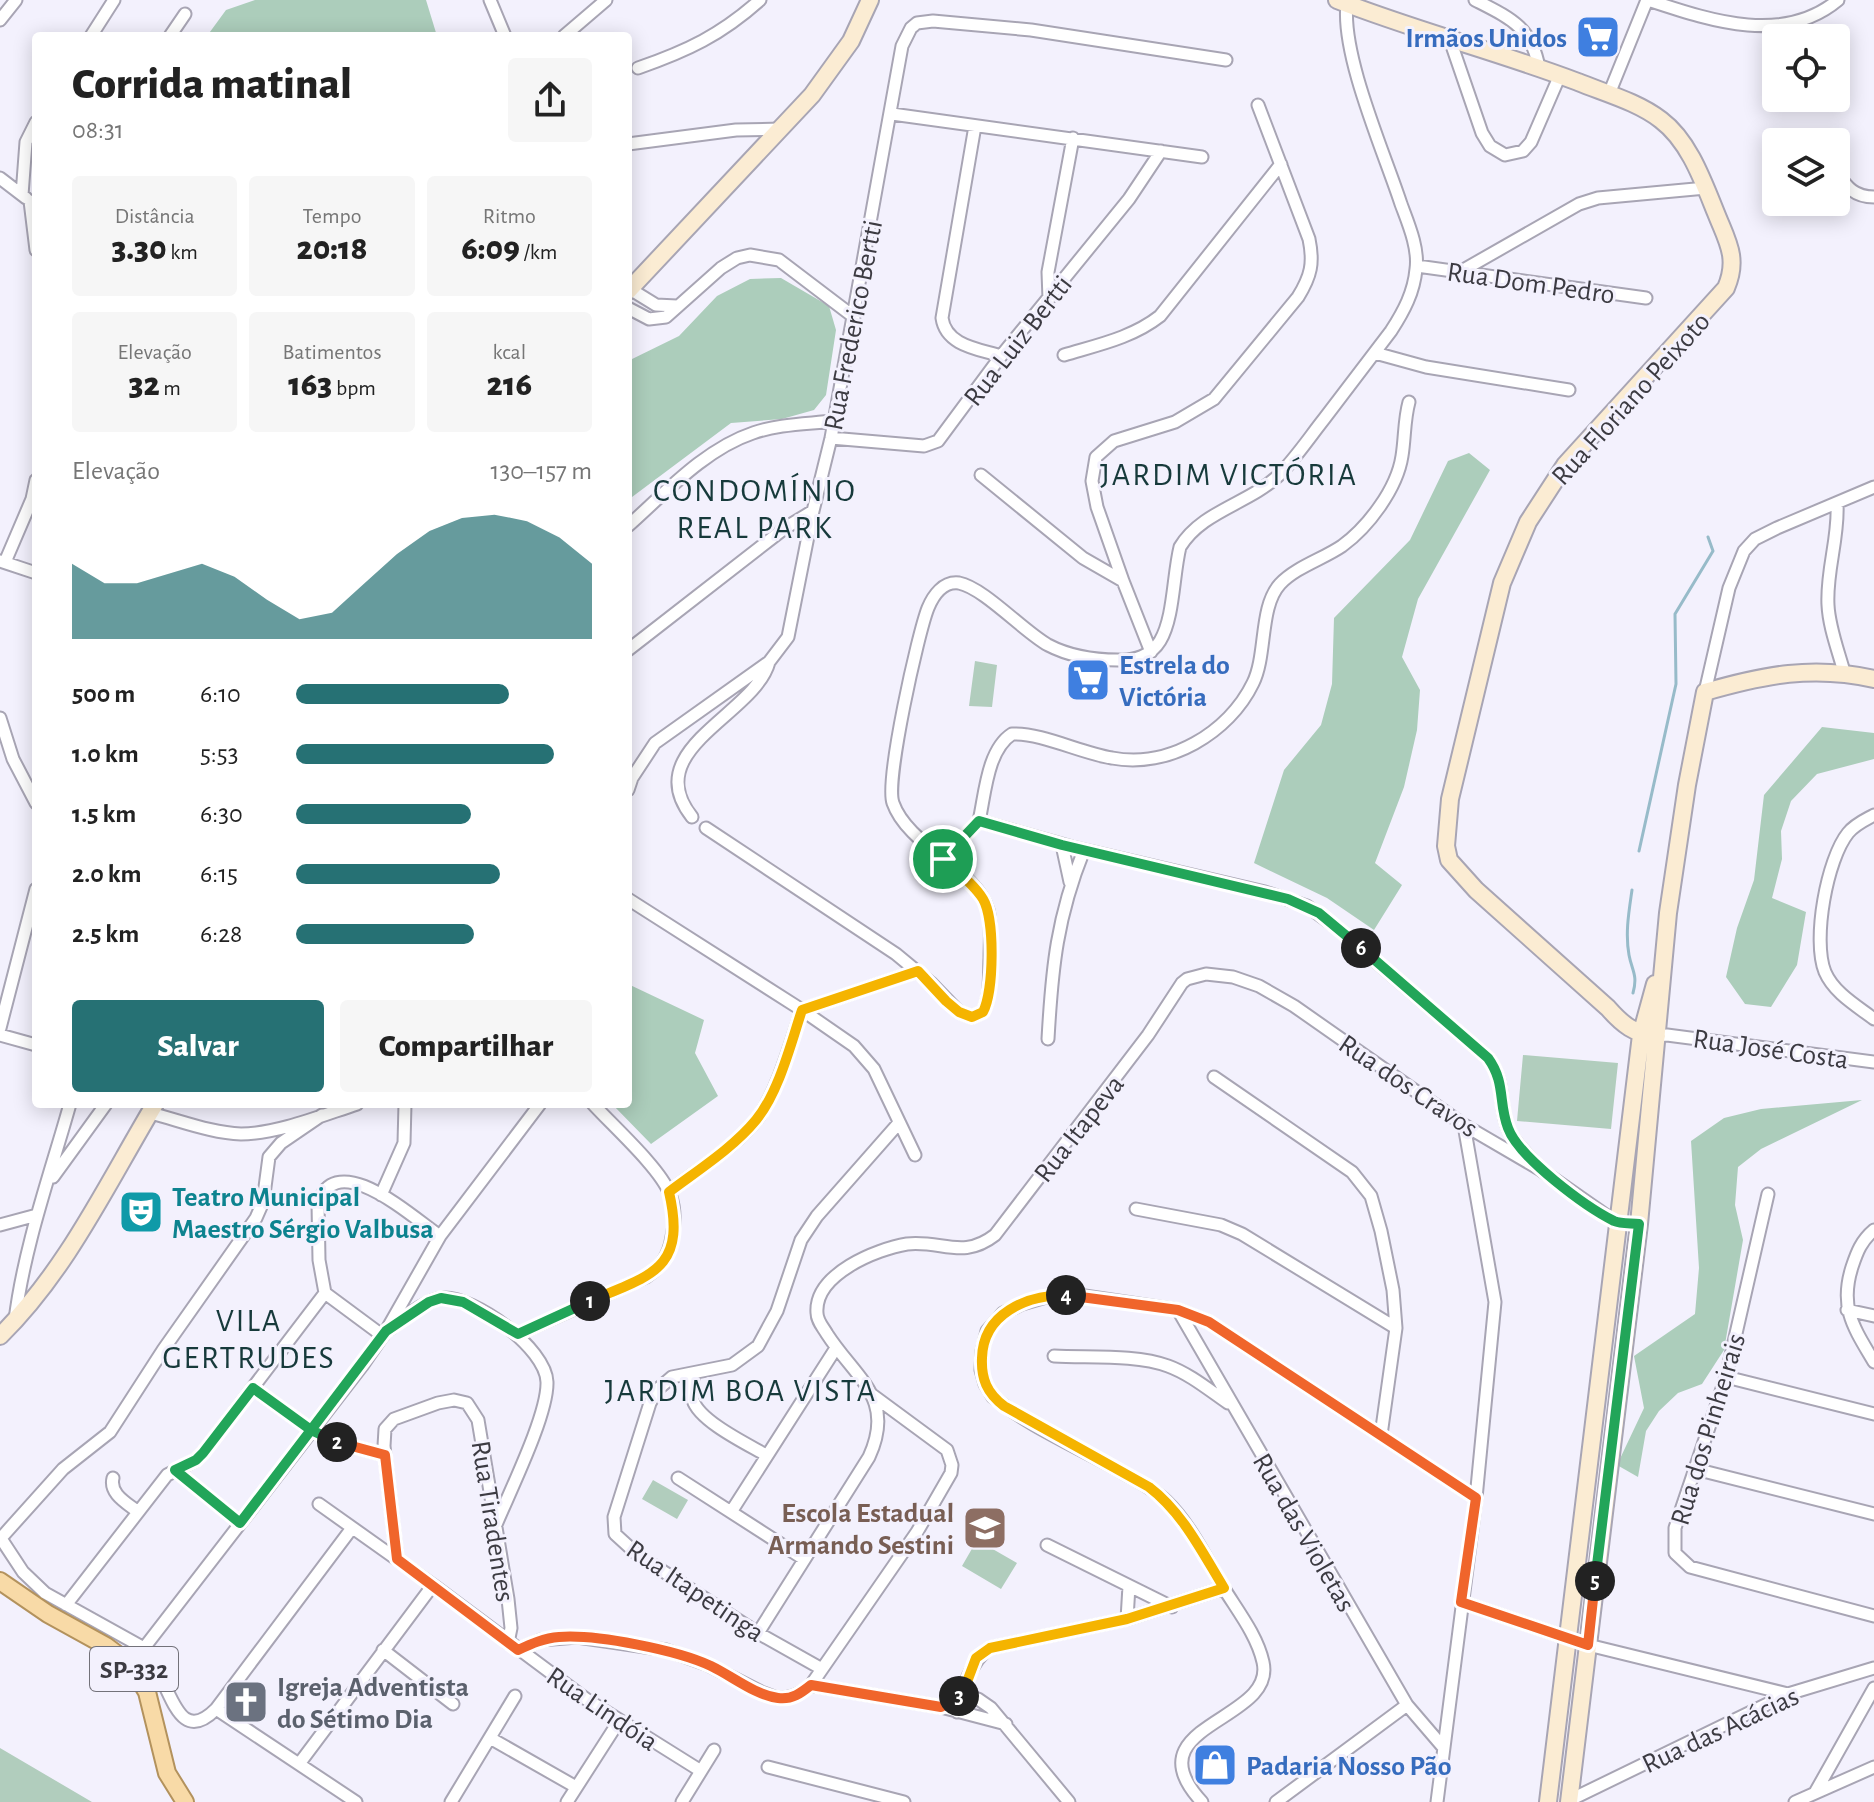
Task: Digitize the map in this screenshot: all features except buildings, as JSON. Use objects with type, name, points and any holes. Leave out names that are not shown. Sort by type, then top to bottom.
[{"type":"main road","name":"SP-332","points":[[0,1567],[7,1586],[130,1664],[147,1692],[167,1773],[185,1802]]},
{"type":"street","points":[[0,20],[16,0]]},
{"type":"street","points":[[94,32],[114,0]]},
{"type":"street","points":[[490,0],[503,32]]},
{"type":"street","points":[[569,32],[606,0]]},
{"type":"street","points":[[638,68],[685,52],[710,39],[760,0]]},
{"type":"street","points":[[632,287],[812,95],[851,41],[870,0]]},
{"type":"street","points":[[1475,0],[1526,32],[1533,44],[1539,68]]},
{"type":"street","points":[[1609,94],[1647,0],[1708,19],[1775,26],[1823,13],[1838,0]]},
{"type":"street","points":[[706,828],[918,971],[946,1001],[965,1015],[978,1016],[983,1012],[988,996],[991,931],[988,910],[983,898],[971,885],[910,830],[896,811],[891,791],[916,648],[927,610],[940,589],[950,583],[968,587],[1047,644],[1066,653],[1123,661],[1151,652],[1166,627],[1180,547],[1188,535],[1214,515],[1255,494],[1277,477],[1375,353],[1404,311],[1417,266],[1406,219],[1351,53],[1342,2]]},
{"type":"street","name":"Rua Floriano Peixoto","points":[[1342,2],[1560,75],[1609,94],[1661,120],[1683,143],[1706,188],[1730,250],[1732,273],[1726,288],[1565,465],[1523,532],[1490,622],[1450,799],[1446,830],[1449,860],[1476,890],[1608,1008],[1653,1032]]},
{"type":"street","points":[[173,32],[185,14]]},
{"type":"street","name":"Rua Frederico Bertti","points":[[632,778],[655,743],[769,662],[781,648],[792,626],[813,511],[831,438],[905,37],[911,28],[924,21],[1031,30],[1226,60]]},
{"type":"street","points":[[1449,37],[1482,133],[1490,146],[1505,155],[1523,151],[1531,142],[1560,75]]},
{"type":"street","points":[[1151,652],[1097,507],[1092,481],[1096,457],[1114,441],[1175,422],[1214,399],[1298,297],[1312,269],[1309,239],[1258,105]]},
{"type":"street","points":[[892,114],[1202,157]]},
{"type":"street","points":[[975,126],[942,318],[943,328],[954,340],[1001,356]]},
{"type":"street","points":[[632,143],[736,130],[781,129]]},
{"type":"street","points":[[32,130],[24,157],[32,222]]},
{"type":"street","points":[[1049,299],[1048,272],[1073,138]]},
{"type":"street","name":"Rua Luiz Bertti","points":[[831,438],[903,445],[933,444],[943,436],[1001,356],[1129,199],[1161,151]]},
{"type":"street","points":[[1064,355],[1128,335],[1160,316],[1281,164]]},
{"type":"street","points":[[0,178],[29,201]]},
{"type":"street","points":[[1458,273],[1579,204],[1598,198],[1706,188]]},
{"type":"street","points":[[1850,191],[1861,197],[1874,197]]},
{"type":"street","points":[[632,310],[655,320],[666,317],[721,268],[737,258],[750,255],[779,260],[854,317]]},
{"type":"street","name":"Rua Dom Pedro","points":[[1417,266],[1646,298]]},
{"type":"street","points":[[632,292],[656,305],[677,306]]},
{"type":"street","points":[[1375,353],[1426,367],[1569,390]]},
{"type":"street","points":[[943,859],[979,821],[994,758],[1012,734],[1133,760],[1154,758],[1185,748],[1209,735],[1234,714],[1255,679],[1273,594],[1291,575],[1350,540],[1369,519],[1390,487],[1402,459],[1409,402]]},
{"type":"street","points":[[632,522],[695,467],[727,445],[753,433],[833,421]]},
{"type":"street","points":[[981,475],[1083,558],[1123,581]]},
{"type":"street","points":[[1548,1802],[1617,1223],[1653,1032],[1684,800],[1729,588],[1744,551],[1755,539],[1874,487]]},
{"type":"street","points":[[32,499],[2,562],[32,572]]},
{"type":"street","points":[[1837,504],[1838,536],[1828,607],[1844,672]]},
{"type":"street","points":[[632,647],[785,528],[813,511]]},
{"type":"street","points":[[0,537],[15,533]]},
{"type":"street","name":"Rua Frederico Bertti","points":[[692,817],[680,797],[678,785],[684,761],[704,735],[760,681],[769,662]]},
{"type":"street","points":[[1705,692],[1776,674],[1844,672],[1874,679]]},
{"type":"street","points":[[0,718],[13,759],[32,795]]},
{"type":"street","points":[[1874,815],[1850,831],[1833,863],[1821,926],[1821,954],[1825,972],[1834,986],[1874,1019]]},
{"type":"street","points":[[979,821],[1062,845],[1265,892],[1319,913],[1488,1058],[1501,1083],[1509,1130],[1541,1170]]},
{"type":"street","points":[[1062,845],[1070,883]]},
{"type":"street","points":[[1048,1039],[1052,962],[1060,917],[1084,850]]},
{"type":"street","points":[[632,902],[802,1010],[865,1057],[874,1069],[915,1155]]},
{"type":"street","points":[[0,1028],[3,1002],[32,903]]},
{"type":"street","points":[[802,1010],[918,971]]},
{"type":"street","name":"Rua dos Cravos","points":[[1175,992],[1187,979],[1206,974],[1233,977],[1259,986],[1294,1006],[1464,1125],[1541,1170],[1617,1223]]},
{"type":"street","name":"Rua Itapeva","points":[[836,1348],[818,1320],[816,1310],[832,1277],[874,1254],[904,1245],[923,1243],[967,1248],[984,1244],[995,1235],[1133,1055],[1175,992]]},
{"type":"street","points":[[669,1192],[758,1118],[768,1101],[802,1010]]},
{"type":"street","points":[[1570,1801],[1639,1224],[1653,1032]]},
{"type":"street","name":"Rua José Costa","points":[[1653,1032],[1874,1062]]},
{"type":"street","points":[[0,1035],[32,1044]]},
{"type":"street","points":[[1214,1077],[1352,1172],[1371,1196],[1393,1290],[1396,1328],[1381,1435]]},
{"type":"street","points":[[15,1322],[37,1215],[69,1108]]},
{"type":"street","points":[[48,1184],[103,1108]]},
{"type":"street","points":[[0,1336],[36,1297],[69,1252],[152,1108],[223,1132],[242,1134],[344,1108]]},
{"type":"street","points":[[381,1195],[404,1143],[405,1108]]},
{"type":"street","points":[[144,1648],[384,1334],[440,1236],[536,1108]]},
{"type":"street","points":[[518,1334],[658,1270],[671,1247],[674,1212],[669,1192],[651,1167],[597,1108]]},
{"type":"street","points":[[322,1115],[281,1143],[269,1157],[263,1202],[256,1218],[163,1350],[110,1432],[63,1469],[0,1538],[31,1581],[66,1605],[144,1648],[176,1711],[191,1720],[207,1718],[216,1709],[352,1528]]},
{"type":"street","points":[[766,1455],[703,1415],[691,1398],[694,1374],[732,1365],[758,1346],[777,1311],[801,1240],[817,1216],[898,1124]]},
{"type":"street","points":[[1437,1802],[1476,1498],[1495,1302],[1464,1125]]},
{"type":"street","points":[[384,1334],[325,1293],[317,1221],[320,1195],[330,1184],[354,1182],[381,1195],[440,1236]]},
{"type":"street","name":"Rua dos Pinheirais","points":[[1768,1194],[1726,1377],[1675,1528],[1675,1553],[1690,1567],[1874,1616]]},
{"type":"street","points":[[1136,1209],[1221,1225],[1242,1234],[1396,1328]]},
{"type":"street","points":[[0,1225],[37,1215]]},
{"type":"street","points":[[1617,1223],[1639,1224]]},
{"type":"street","points":[[1874,1230],[1858,1248],[1847,1283],[1847,1310],[1874,1362]]},
{"type":"street","points":[[25,1270],[29,1288],[36,1297]]},
{"type":"street","points":[[66,1605],[167,1475],[203,1453],[325,1293]]},
{"type":"street","points":[[1202,1802],[1186,1780],[1183,1757],[1186,1747],[1193,1738],[1254,1696],[1261,1686],[1264,1663],[1254,1639],[1177,1512],[1164,1498],[993,1397],[981,1370],[987,1331],[994,1321],[1003,1313],[1039,1297],[1078,1295],[1178,1310],[1209,1322],[1476,1498]]},
{"type":"street","points":[[384,1334],[429,1302],[441,1298],[463,1302],[518,1334],[533,1349],[547,1378],[547,1393],[495,1527]]},
{"type":"street","name":"Rua das Violetas","points":[[1178,1310],[1407,1705],[1443,1747]]},
{"type":"street","points":[[1847,1310],[1874,1316]]},
{"type":"street","points":[[731,1512],[836,1348],[871,1394],[879,1414],[877,1440],[758,1633]]},
{"type":"street","points":[[1054,1356],[1151,1361],[1170,1366],[1195,1379],[1232,1406]]},
{"type":"street","name":"Rua Itapetinga","points":[[694,1374],[665,1381],[650,1403],[619,1496],[614,1517],[615,1534],[638,1555],[758,1633],[822,1669]]},
{"type":"street","points":[[1726,1377],[1874,1414]]},
{"type":"street","points":[[253,1388],[311,1430],[337,1442],[385,1455],[397,1559]]},
{"type":"street","points":[[513,1646],[577,1637],[666,1650],[777,1698],[790,1698],[811,1685],[917,1532],[943,1488],[952,1465],[947,1450],[871,1394]]},
{"type":"street","name":"Rua Tiradentes","points":[[385,1455],[384,1436],[388,1424],[438,1403],[454,1400],[467,1403],[478,1420],[513,1646]]},
{"type":"street","points":[[1695,1469],[1874,1514]]},
{"type":"street","points":[[175,1470],[240,1523]]},
{"type":"street","points":[[113,1478],[114,1492],[138,1512]]},
{"type":"street","points":[[678,1478],[804,1559]]},
{"type":"street","points":[[489,1485],[511,1488]]},
{"type":"street","name":"Rua Lindóia","points":[[319,1504],[619,1721],[701,1771]]},
{"type":"street","points":[[1047,1545],[1172,1607]]},
{"type":"street","points":[[299,1764],[433,1585]]},
{"type":"street","points":[[1127,1619],[1129,1586]]},
{"type":"street","points":[[957,1712],[976,1658],[990,1648],[1127,1619],[1224,1588]]},
{"type":"street","points":[[1461,1602],[1588,1645],[1788,1694]]},
{"type":"street","points":[[383,1650],[453,1704]]},
{"type":"street","name":"Rua das Acácias","points":[[1570,1801],[1788,1694],[1874,1668]]},
{"type":"street","points":[[970,1677],[984,1702],[997,1713],[1068,1801]]},
{"type":"street","points":[[811,1685],[941,1707],[1006,1724]]},
{"type":"street","points":[[1816,1791],[1874,1688]]},
{"type":"street","points":[[941,1707],[962,1695],[984,1702]]},
{"type":"street","points":[[451,1802],[515,1696]]},
{"type":"street","points":[[978,1716],[984,1702]]},
{"type":"street","points":[[1276,1802],[1407,1705]]},
{"type":"street","points":[[216,1709],[356,1802]]},
{"type":"street","points":[[567,1802],[619,1721]]},
{"type":"street","points":[[490,1738],[576,1787]]},
{"type":"street","points":[[682,1802],[714,1750]]},
{"type":"street","points":[[768,1767],[904,1802]]},
{"type":"street","points":[[1795,1802],[1874,1767]]},
{"type":"green space","points":[[255,0],[426,0],[436,32],[210,32],[226,10]]},
{"type":"green space","points":[[781,278],[829,306],[836,330],[826,395],[814,410],[782,419],[731,423],[632,497],[632,359],[679,336],[717,296],[750,279]]},
{"type":"green space","points":[[1469,453],[1490,470],[1418,599],[1402,657],[1420,690],[1417,730],[1404,787],[1375,863],[1402,885],[1374,930],[1327,898],[1254,863],[1284,770],[1321,725],[1332,684],[1334,618],[1410,540],[1448,461]]},
{"type":"green space","points":[[975,661],[997,665],[992,707],[969,706]]},
{"type":"green space","points":[[1822,727],[1874,733],[1874,759],[1817,774],[1791,801],[1781,831],[1782,859],[1772,898],[1806,912],[1797,965],[1771,1007],[1745,1004],[1726,977],[1737,928],[1754,880],[1764,795]]},
{"type":"green space","points":[[632,986],[704,1020],[695,1053],[718,1096],[651,1144],[616,1108],[632,1108]]},
{"type":"green space","points":[[1523,1055],[1618,1063],[1611,1129],[1517,1121]]},
{"type":"green space","points":[[1862,1100],[1761,1149],[1738,1167],[1735,1205],[1743,1240],[1724,1350],[1702,1384],[1678,1393],[1659,1411],[1646,1431],[1638,1477],[1617,1465],[1644,1408],[1634,1356],[1695,1314],[1699,1268],[1691,1141],[1724,1118],[1761,1109]]},
{"type":"green space","points":[[653,1480],[688,1500],[677,1519],[642,1499]]},
{"type":"green space","points":[[977,1540],[1017,1563],[1001,1589],[962,1566]]},
{"type":"green space","points":[[0,1748],[92,1802],[0,1802]]},
{"type":"waterway","points":[[1639,851],[1676,684],[1675,614],[1713,551],[1708,537]]},
{"type":"waterway","points":[[1632,890],[1627,939],[1635,977],[1633,993]]},
{"type":"place","name":"Irmãos Unidos","points":[[1598,37]]},
{"type":"place","name":"Estrela do Victória","points":[[1088,680]]},
{"type":"place","name":"Teatro Municipal Maestro Sérgio Valbusa","points":[[141,1212]]},
{"type":"place","name":"Escola Estadual Armando Sestini","points":[[985,1528]]},
{"type":"place","name":"Igreja Adventista do Sétimo Dia","points":[[246,1702]]},
{"type":"place","name":"Padaria Nosso Pão","points":[[1215,1765]]},
{"type":"district","name":"JARDIM VICTÓRIA","points":[[1229,474]]},
{"type":"district","name":"CONDOMÍNIO REAL PARK","points":[[755,508]]},
{"type":"district","name":"VILA GERTRUDES","points":[[249,1338]]},
{"type":"district","name":"JARDIM BOA VISTA","points":[[741,1390]]},
{"type":"route","points":[[943,859],[979,821],[1072,847],[1265,892],[1307,906],[1336,927],[1488,1058],[1501,1083],[1509,1130],[1541,1170],[1617,1223],[1639,1224],[1588,1645],[1461,1602],[1476,1498],[1209,1322],[1178,1310],[1078,1295],[1039,1297],[1003,1313],[994,1321],[987,1331],[982,1351],[981,1370],[985,1384],[993,1397],[1004,1406],[1164,1498],[1177,1512],[1224,1588],[1127,1619],[990,1648],[976,1658],[962,1695],[941,1707],[811,1685],[790,1698],[777,1698],[708,1665],[666,1650],[577,1637],[541,1640],[518,1650],[397,1559],[385,1455],[337,1442],[311,1430],[240,1523],[175,1470],[203,1453],[253,1388],[311,1430],[386,1331],[429,1302],[441,1298],[463,1302],[518,1334],[658,1270],[671,1247],[674,1229],[669,1192],[758,1118],[768,1101],[802,1010],[918,971],[959,1012],[978,1016],[986,1006],[988,996],[991,931],[988,910],[983,898],[943,859]]}]
